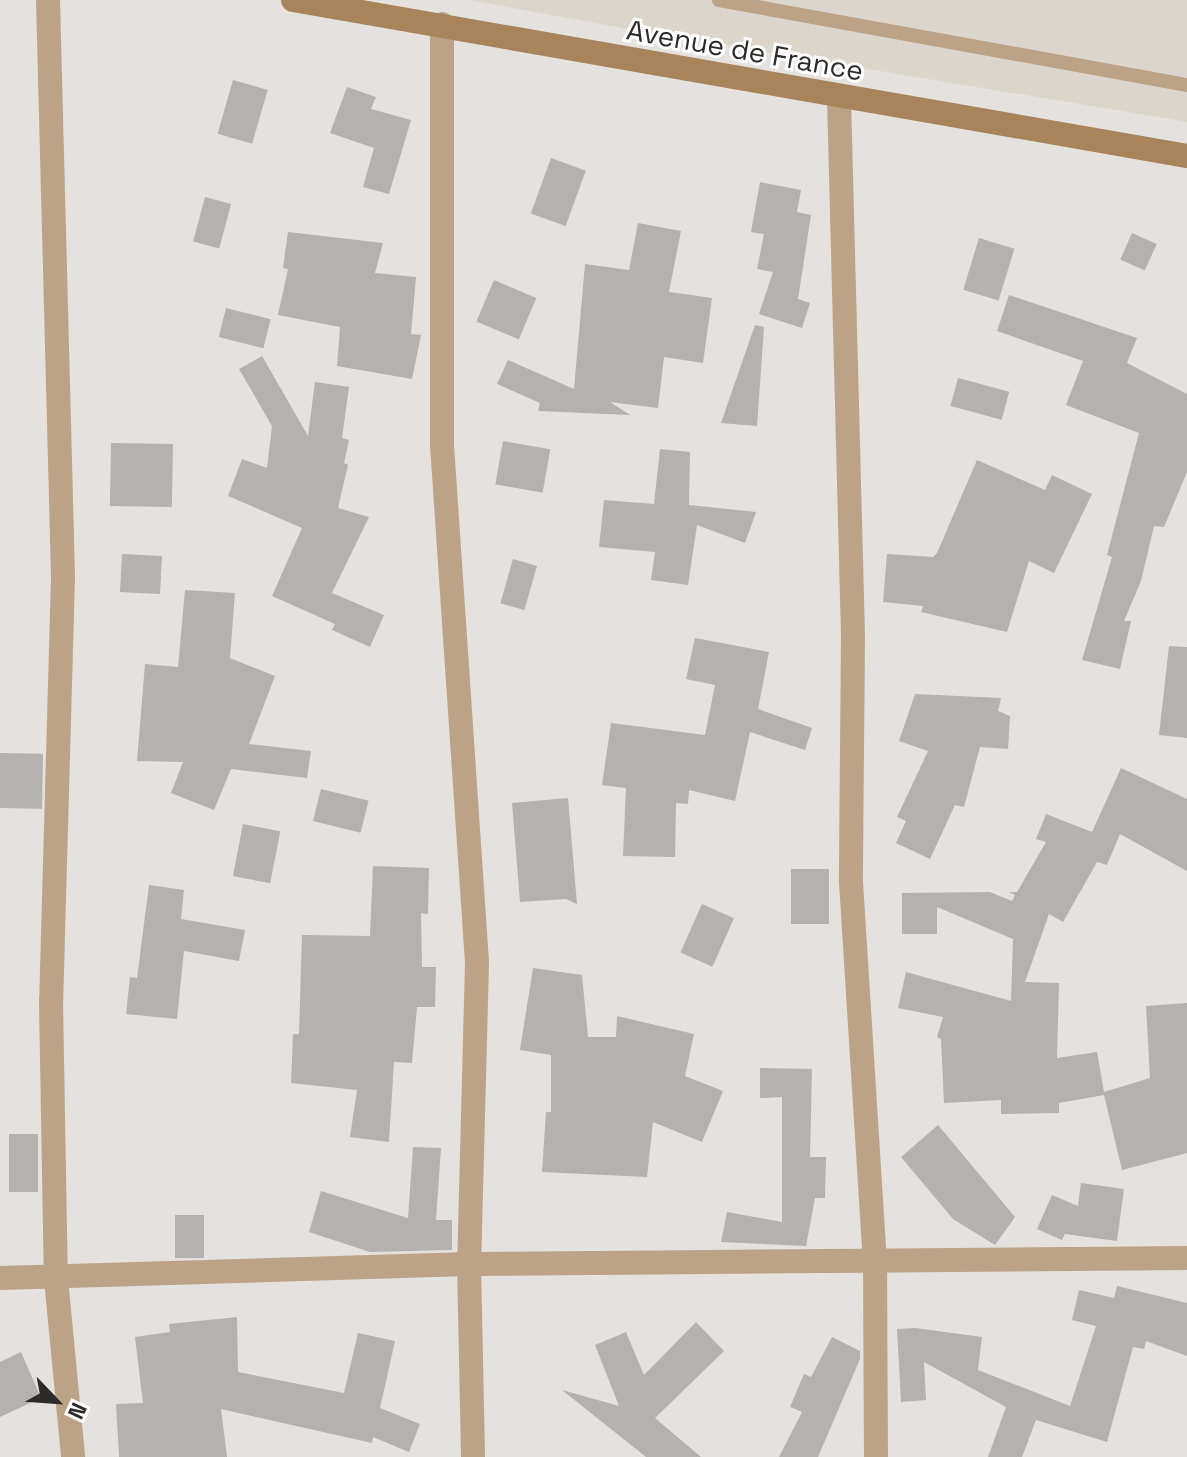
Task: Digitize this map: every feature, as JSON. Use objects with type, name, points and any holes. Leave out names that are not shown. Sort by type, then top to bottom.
[{"type":"main road","name":"Avenue de France","points":[[293,0],[442,24],[839,98],[1187,156]]},
{"type":"street","points":[[48,0],[63,577],[51,1001],[56,1279],[73,1457]]},
{"type":"street","points":[[442,24],[442,445],[477,963],[469,1264],[473,1457]]},
{"type":"street","points":[[839,98],[853,636],[851,882],[875,1262],[876,1457]]},
{"type":"street","points":[[0,1278],[56,1279],[469,1264],[1187,1258]]},
{"type":"lane","points":[[719,0],[1187,85]]},
{"type":"shaded area","points":[[469,0],[1187,0],[1187,122],[628,29]]},
{"type":"building","points":[[233,80],[268,90],[252,144],[218,134]]},
{"type":"building","points":[[347,87],[376,97],[371,109],[411,120],[389,194],[363,187],[374,148],[330,133]]},
{"type":"building","points":[[551,158],[586,171],[566,226],[531,213]]},
{"type":"building","points":[[760,182],[801,190],[797,212],[811,215],[798,299],[810,303],[802,328],[759,314],[773,272],[757,269],[764,234],[751,232]]},
{"type":"building","points":[[205,197],[231,204],[219,248],[193,241]]},
{"type":"building","points":[[638,223],[681,231],[669,292],[712,298],[703,363],[664,357],[658,408],[610,402],[630,415],[538,411],[540,403],[497,384],[508,360],[574,389],[585,264],[629,270]]},
{"type":"building","points":[[288,232],[383,243],[375,273],[416,277],[411,334],[421,335],[412,379],[337,366],[340,327],[278,315],[288,269],[283,268]]},
{"type":"building","points":[[1132,233],[1157,244],[1145,270],[1120,259]]},
{"type":"building","points":[[979,238],[1014,249],[999,300],[963,290]]},
{"type":"building","points":[[494,280],[536,298],[519,339],[476,321]]},
{"type":"building","points":[[1009,295],[1137,338],[1127,363],[1187,394],[1187,472],[1164,527],[1154,526],[1141,581],[1124,621],[1131,621],[1120,669],[1082,660],[1112,557],[1107,555],[1139,433],[1066,405],[1083,361],[997,331]]},
{"type":"building","points":[[226,308],[271,319],[263,348],[219,337]]},
{"type":"building","points":[[755,325],[764,327],[757,426],[721,423]]},
{"type":"building","points":[[262,356],[308,436],[315,382],[349,387],[342,438],[349,440],[344,463],[348,465],[338,508],[369,517],[332,593],[384,615],[370,647],[332,630],[335,624],[272,596],[302,528],[228,496],[242,459],[267,468],[272,426],[239,369]]},
{"type":"building","points":[[958,378],[1009,392],[1002,420],[950,406]]},
{"type":"building","points":[[503,441],[550,449],[543,493],[495,484]]},
{"type":"building","points":[[111,443],[173,444],[172,507],[110,506]]},
{"type":"building","points":[[660,449],[690,452],[689,505],[756,512],[745,543],[697,525],[688,585],[651,580],[655,552],[599,547],[604,500],[654,504]]},
{"type":"building","points":[[977,460],[1045,490],[1052,475],[1092,494],[1054,573],[1029,561],[1007,632],[921,612],[923,606],[883,602],[887,554],[933,557],[937,553]]},
{"type":"building","points":[[122,554],[162,556],[160,594],[120,592]]},
{"type":"building","points":[[513,559],[537,566],[524,610],[500,603]]},
{"type":"building","points":[[185,590],[235,593],[230,658],[275,676],[249,744],[311,751],[307,778],[231,769],[214,810],[171,793],[183,762],[137,761],[145,664],[178,667]]},
{"type":"building","points":[[695,638],[769,652],[758,709],[812,728],[805,750],[750,732],[735,801],[689,790],[688,804],[676,803],[675,857],[623,856],[626,788],[602,785],[611,723],[705,735],[715,685],[686,679]]},
{"type":"building","points":[[1169,646],[1187,647],[1187,738],[1159,735]]},
{"type":"building","points":[[915,694],[1001,698],[998,711],[1010,716],[1008,749],[980,747],[964,807],[955,805],[930,859],[896,843],[906,821],[897,817],[928,751],[899,741]]},
{"type":"building","points":[[0,753],[43,754],[42,809],[0,808]]},
{"type":"building","points":[[1121,768],[1187,799],[1187,871],[1120,834],[1107,865],[1097,862],[1063,922],[1049,914],[1025,982],[1059,983],[1057,1058],[1097,1052],[1104,1092],[1150,1078],[1146,1006],[1187,1003],[1187,1153],[1122,1170],[1104,1095],[1059,1103],[1059,1113],[1001,1114],[1001,1100],[944,1103],[941,1039],[937,1037],[943,1017],[898,1008],[906,972],[1011,1001],[1013,939],[937,907],[937,934],[902,934],[902,893],[990,892],[1012,901],[1015,895],[1009,892],[1017,892],[1046,842],[1036,839],[1046,814],[1092,832]]},
{"type":"building","points":[[321,789],[369,801],[361,833],[313,821]]},
{"type":"building","points":[[568,798],[577,904],[566,899],[520,902],[512,803]]},
{"type":"building","points":[[243,824],[280,831],[270,883],[233,876]]},
{"type":"building","points":[[373,866],[429,868],[428,914],[421,913],[422,967],[436,967],[435,1007],[417,1007],[412,1063],[394,1062],[389,1142],[350,1137],[357,1090],[291,1083],[293,1034],[299,1034],[302,935],[370,936]]},
{"type":"building","points":[[791,869],[829,869],[829,924],[791,924]]},
{"type":"building","points":[[149,885],[184,890],[181,919],[245,930],[239,961],[184,951],[177,1019],[126,1014],[130,977],[137,978]]},
{"type":"building","points":[[702,904],[734,918],[712,967],[680,952]]},
{"type":"building","points":[[533,968],[582,975],[588,1037],[616,1037],[617,1016],[694,1034],[685,1076],[723,1091],[702,1142],[653,1122],[647,1177],[542,1172],[546,1112],[551,1112],[551,1055],[520,1050]]},
{"type":"building","points":[[760,1068],[812,1069],[810,1157],[826,1157],[825,1198],[815,1198],[806,1246],[721,1242],[727,1212],[782,1222],[782,1097],[760,1098]]},
{"type":"building","points":[[938,1125],[1015,1217],[995,1245],[953,1219],[901,1157]]},
{"type":"building","points":[[9,1134],[38,1134],[38,1192],[9,1192]]},
{"type":"building","points":[[413,1147],[441,1148],[436,1220],[452,1220],[452,1250],[370,1252],[309,1232],[321,1191],[408,1218]]},
{"type":"building","points":[[1081,1183],[1124,1189],[1117,1241],[1065,1234],[1062,1240],[1037,1229],[1052,1195],[1078,1206]]},
{"type":"building","points":[[175,1215],[204,1215],[204,1258],[175,1258]]},
{"type":"building","points":[[1117,1286],[1187,1303],[1187,1356],[1146,1341],[1144,1349],[1133,1347],[1107,1442],[1036,1420],[1022,1457],[988,1457],[1006,1407],[924,1362],[926,1400],[901,1402],[897,1329],[915,1328],[982,1337],[978,1370],[1070,1406],[1096,1326],[1072,1320],[1079,1290],[1114,1298]]},
{"type":"building","points":[[237,1317],[238,1372],[344,1393],[358,1333],[395,1341],[380,1408],[420,1424],[409,1452],[373,1437],[372,1443],[221,1409],[227,1457],[119,1457],[116,1404],[143,1403],[135,1337],[170,1332],[169,1324]]},
{"type":"building","points":[[696,1322],[724,1351],[655,1418],[701,1457],[646,1457],[562,1390],[619,1406],[595,1345],[626,1332],[644,1375]]},
{"type":"building","points":[[832,1337],[860,1351],[860,1359],[818,1457],[779,1457],[802,1412],[790,1407],[804,1374],[811,1377]]},
{"type":"building","points":[[21,1352],[41,1398],[0,1417],[0,1362]]}]
